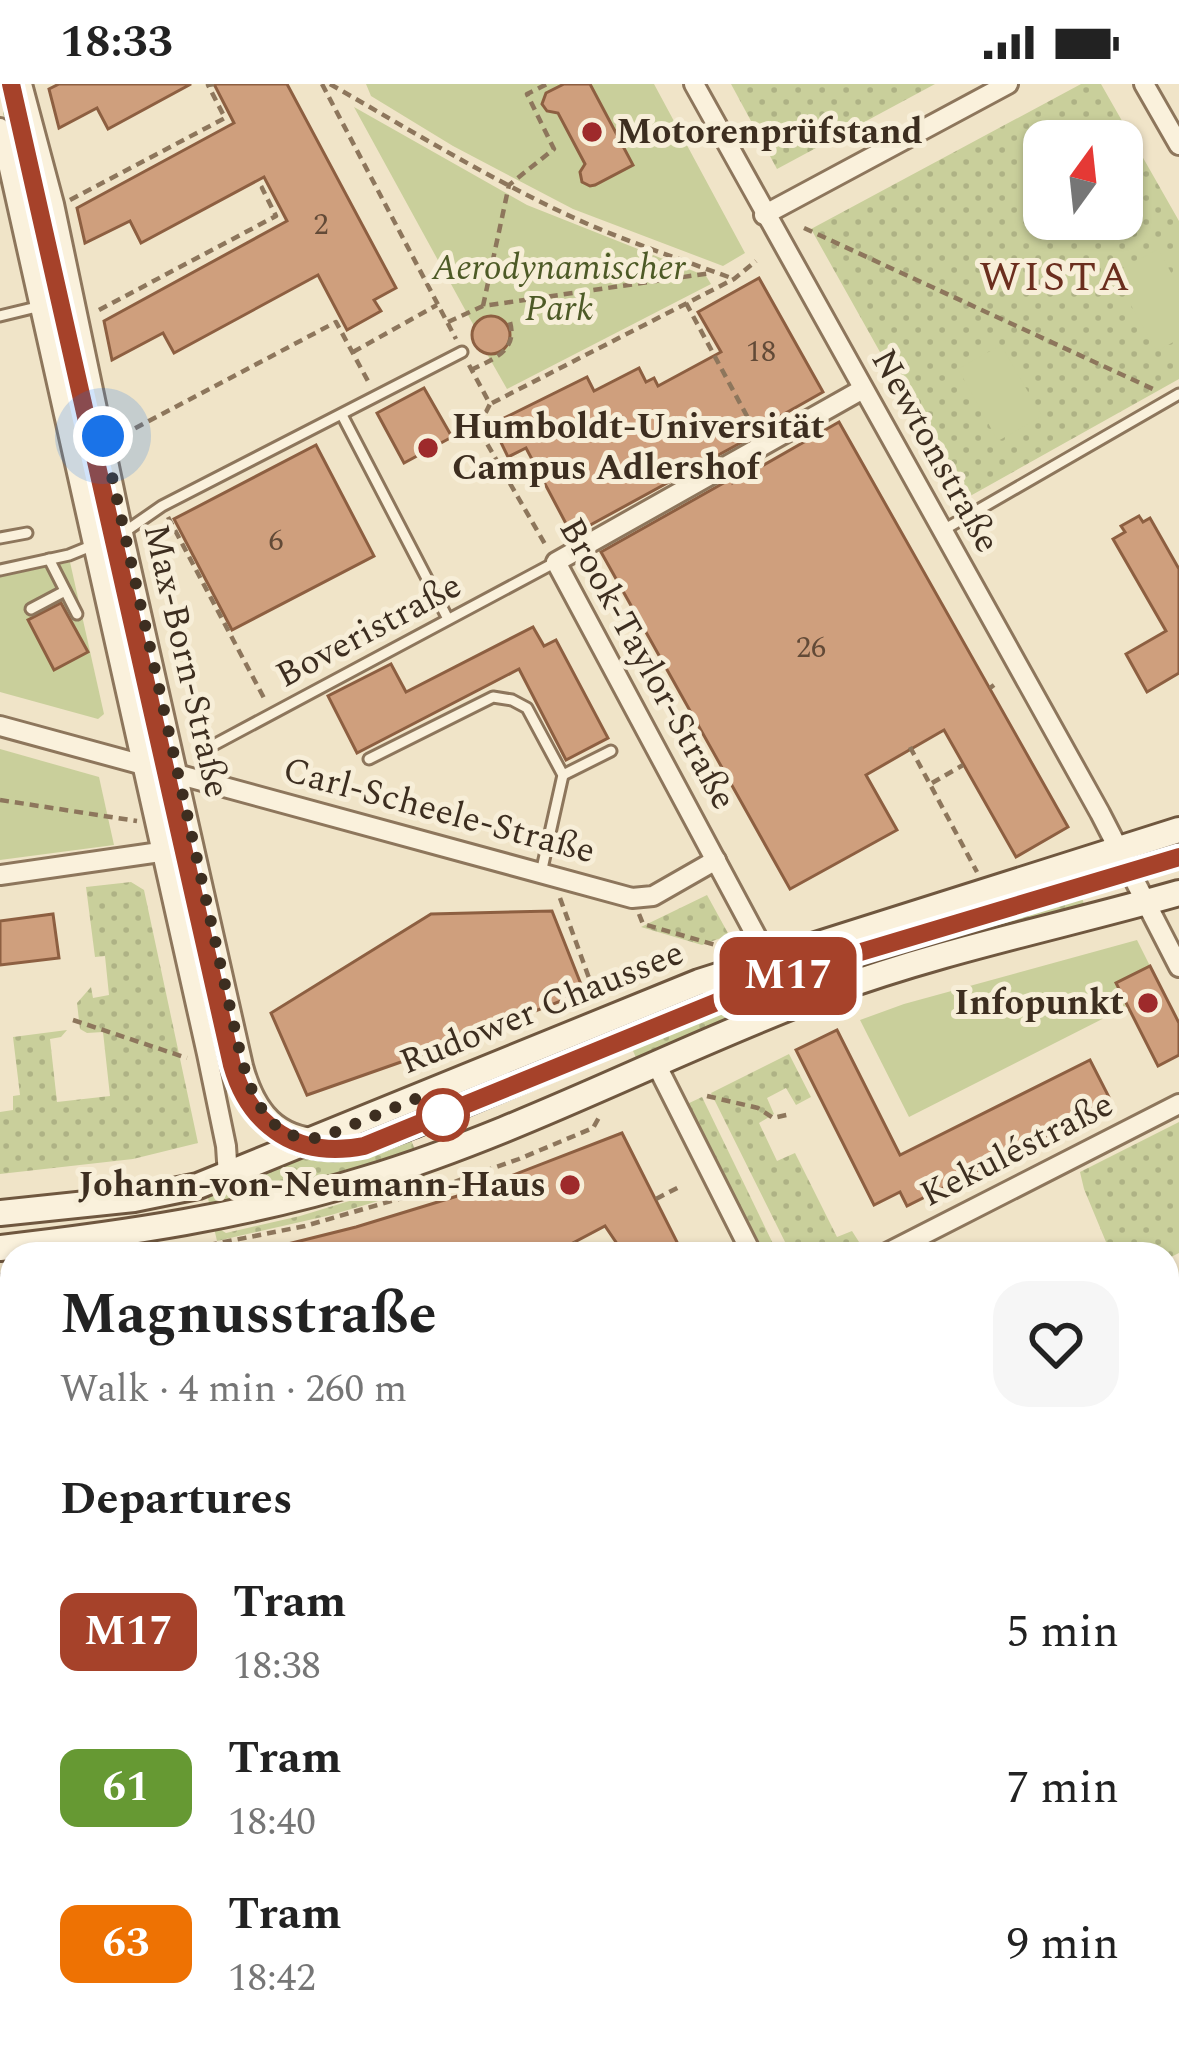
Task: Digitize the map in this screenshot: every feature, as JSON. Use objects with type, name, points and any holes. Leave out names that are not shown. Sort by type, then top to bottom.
[{"type":"main road","name":"Rudower Chaussee","points":[[0,1213],[134,1199],[198,1186],[699,982],[1179,830]]},
{"type":"main road","points":[[78,1242],[204,1220],[331,1190],[446,1151],[830,992],[1179,893]]},
{"type":"street","name":"Max-Born-Straße","points":[[22,84],[252,1094],[262,1112],[281,1128],[298,1137],[323,1137]]},
{"type":"street","name":"Newtonstraße","points":[[694,84],[1119,849],[1179,967]]},
{"type":"street","points":[[764,215],[1008,84]]},
{"type":"street","points":[[1144,84],[1179,145]]},
{"type":"street","name":"Max-Born-Straße","points":[[0,128],[8,198],[41,306],[207,1054],[228,1176]]},
{"type":"street","points":[[556,562],[863,389]]},
{"type":"street","name":"Brook-Taylor-Straße","points":[[556,562],[768,958]]},
{"type":"street","name":"Carl-Scheele-Straße","points":[[0,726],[632,898],[653,896],[716,860]]},
{"type":"street","points":[[0,875],[160,852]]},
{"type":"street","points":[[656,1064],[746,1242]]},
{"type":"street","name":"Kekuléstraße","points":[[926,1242],[1179,1104]]},
{"type":"lane","points":[[0,316],[41,306]]},
{"type":"lane","points":[[0,570],[69,555],[123,533],[162,506],[462,352]]},
{"type":"lane","points":[[942,531],[1175,396]]},
{"type":"lane","points":[[342,415],[448,620]]},
{"type":"lane","points":[[0,538],[27,533]]},
{"type":"lane","points":[[49,559],[77,614]]},
{"type":"lane","name":"Boveristraße","points":[[208,748],[556,562]]},
{"type":"lane","points":[[32,609],[64,591]]},
{"type":"lane","points":[[368,759],[493,697],[527,708],[563,775],[546,875]]},
{"type":"lane","points":[[563,775],[611,751]]},
{"type":"lane","points":[[34,1211],[37,1242]]},
{"type":"path","points":[[53,204],[67,202],[225,118],[208,85],[214,84]]},
{"type":"path","name":"Brook-Taylor-Straße","points":[[322,84],[490,404],[478,428],[556,562]]},
{"type":"path","points":[[330,84],[509,185],[596,227],[734,278]]},
{"type":"path","points":[[483,306],[509,185],[554,149],[527,94],[529,84]]},
{"type":"path","points":[[527,94],[547,84]]},
{"type":"path","points":[[76,318],[276,216],[262,188],[268,185]]},
{"type":"path","points":[[804,228],[1175,396]]},
{"type":"path","points":[[490,404],[686,304],[755,261]]},
{"type":"path","points":[[448,322],[483,306],[716,272]]},
{"type":"path","points":[[686,304],[764,445]]},
{"type":"path","points":[[352,352],[438,305]]},
{"type":"path","points":[[103,436],[130,431],[336,322],[376,397]]},
{"type":"path","points":[[471,370],[506,351],[513,337],[510,322]]},
{"type":"path","points":[[162,506],[272,714]]},
{"type":"path","points":[[910,747],[977,872]]},
{"type":"path","points":[[930,784],[964,765]]},
{"type":"path","points":[[0,800],[154,825]]},
{"type":"path","points":[[546,875],[597,1000]]},
{"type":"path","points":[[632,898],[643,923],[731,950]]},
{"type":"path","points":[[73,1020],[184,1058],[207,1054]]},
{"type":"path","points":[[707,1096],[758,1108],[773,1118],[791,1114]]},
{"type":"path","points":[[440,1186],[449,1199]]},
{"type":"path","points":[[656,1199],[679,1187]]},
{"type":"green space","name":"Aerodynamischer Park","points":[[366,84],[564,84],[546,93],[542,104],[556,112],[575,102],[604,156],[581,171],[582,182],[590,186],[632,165],[590,84],[654,84],[745,253],[723,266],[573,209],[453,146],[371,96]]},
{"type":"green space","points":[[731,84],[935,84],[777,169]]},
{"type":"green space","points":[[1081,84],[1101,84],[1121,120],[1023,120],[1023,240],[1143,240],[1143,158],[1179,221],[1179,379],[963,500],[811,229]]},
{"type":"green space","points":[[17,105],[23,109],[158,715],[137,717],[3,113]]},
{"type":"green space","name":"Aerodynamischer Park","points":[[354,107],[527,205],[706,276],[711,284],[507,389],[487,354],[507,344],[508,327],[495,317],[474,326]]},
{"type":"green space","points":[[1158,249],[1179,287],[1179,339],[1157,351],[1113,274]]},
{"type":"green space","points":[[1001,345],[1042,416],[998,441],[958,369]]},
{"type":"green space","points":[[70,562],[104,714],[98,719],[0,692],[0,577]]},
{"type":"green space","points":[[0,749],[99,777],[114,845],[0,860]]},
{"type":"green space","points":[[161,817],[181,819],[237,1073],[221,1080]]},
{"type":"green space","points":[[1074,873],[1085,907],[637,1060],[622,1026],[717,988]]},
{"type":"green space","points":[[131,882],[144,890],[198,1143],[133,1159],[0,1174],[0,1112],[13,1110],[13,1096],[20,1095],[13,1037],[67,1030],[50,1039],[57,1102],[110,1096],[103,1032],[80,1029],[77,1003],[91,987],[93,998],[109,995],[105,956],[95,957],[86,887]]},
{"type":"green space","points":[[707,895],[729,935],[702,945],[641,927]]},
{"type":"green space","points":[[1137,940],[1150,966],[1116,985],[1126,1007],[909,1117],[860,1020]]},
{"type":"green space","points":[[789,1054],[811,1097],[796,1105],[786,1088],[767,1098],[774,1114],[759,1123],[777,1161],[795,1153],[837,1237],[852,1231],[859,1242],[785,1242],[711,1093]]},
{"type":"green space","points":[[702,1097],[772,1242],[754,1242],[685,1105]]},
{"type":"green space","points":[[386,1122],[390,1129],[404,1123],[416,1152],[210,1208],[207,1193]]},
{"type":"green space","points":[[1179,1122],[1179,1242],[1106,1242],[1080,1172]]},
{"type":"green space","points":[[424,1174],[429,1186],[217,1241],[214,1228],[226,1233],[300,1216],[415,1181]]},
{"type":"building","points":[[59,84],[191,84],[108,129],[97,108],[59,128],[49,89]]},
{"type":"building","points":[[214,84],[287,84],[396,288],[374,300],[381,311],[347,330],[318,275],[174,353],[163,333],[112,360],[104,321],[287,221],[264,177],[141,243],[130,221],[85,243],[77,208],[234,123]]},
{"type":"building","name":"Motorenprüfstand","points":[[564,84],[590,84],[633,165],[595,185],[582,182],[580,172],[585,164],[558,113],[547,111],[542,104],[546,93]]},
{"type":"building","points":[[759,278],[823,392],[572,535],[526,448],[508,457],[492,424],[587,377],[594,391],[639,368],[646,382],[654,378],[658,386],[721,352],[698,312]]},
{"type":"building","points":[[491,316],[504,322],[510,335],[504,348],[491,354],[478,348],[472,335],[478,322]]},
{"type":"building","points":[[424,388],[452,437],[404,463],[377,413]]},
{"type":"building","name":"Humboldt-Universität Campus Adlershof","points":[[839,422],[1068,827],[1016,857],[944,730],[866,775],[897,830],[790,889],[601,552]]},
{"type":"building","points":[[316,445],[374,556],[232,630],[174,519]]},
{"type":"building","points":[[1139,516],[1143,522],[1150,518],[1179,569],[1179,673],[1147,692],[1126,654],[1166,631],[1113,539],[1125,532],[1121,526]]},
{"type":"building","points":[[61,603],[88,652],[54,670],[28,620]]},
{"type":"building","points":[[533,627],[544,646],[556,640],[608,738],[566,760],[519,669],[357,753],[328,696],[391,664],[406,692]]},
{"type":"building","points":[[552,911],[584,992],[307,1095],[271,1013],[431,914]]},
{"type":"building","points":[[53,914],[59,958],[0,965],[0,921]]},
{"type":"building","name":"Infopunkt","points":[[1150,966],[1179,1023],[1179,1055],[1158,1066],[1116,983]]},
{"type":"building","points":[[837,1030],[900,1155],[1090,1060],[1112,1103],[907,1206],[900,1192],[874,1205],[796,1050]]},
{"type":"building","name":"Johann-von-Neumann-Haus","points":[[622,1133],[677,1242],[616,1242],[605,1226],[575,1242],[296,1242],[464,1194]]},
{"type":"tram line","points":[[0,84],[223,1073],[241,1110],[268,1139],[304,1157],[324,1160],[374,1154],[721,1011],[828,972],[1179,866]]},
{"type":"tram line","name":"M17","points":[[11,84],[232,1065],[250,1105],[276,1131],[311,1147],[364,1146],[824,963],[1179,857]]},
{"type":"place","name":"Motorenprüfstand","points":[[592,132]]},
{"type":"place","name":"Humboldt-Universität Campus Adlershof","points":[[428,448]]},
{"type":"place","name":"Infopunkt","points":[[1148,1003]]},
{"type":"place","name":"Johann-von-Neumann-Haus","points":[[570,1185]]},
{"type":"district","name":"WISTA","points":[[1056,277]]},
{"type":"route","points":[[103,436],[239,1048],[256,1101],[281,1128],[308,1138],[323,1137],[418,1098],[443,1115]]}]
